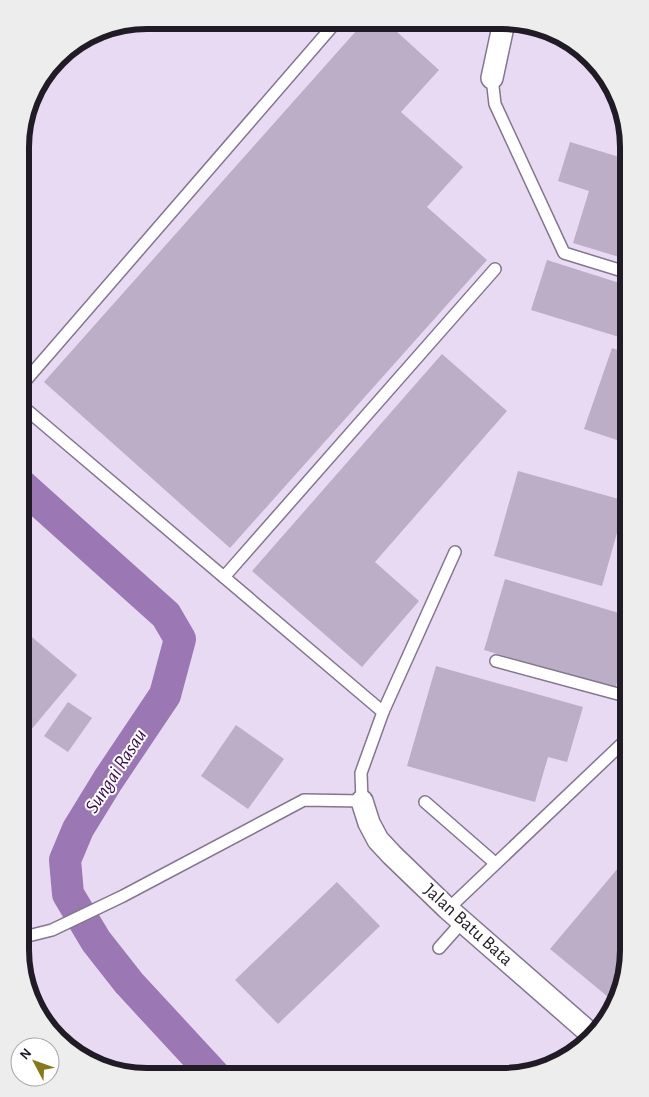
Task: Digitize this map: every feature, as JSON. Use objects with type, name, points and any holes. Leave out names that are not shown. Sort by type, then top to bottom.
[{"type":"street","points":[[492,78],[502,29]]},
{"type":"street","name":"Jalan Batu Bata","points":[[362,801],[369,823],[378,840],[392,855],[455,915],[588,1032]]},
{"type":"lane","points":[[29,377],[330,29]]},
{"type":"lane","points":[[492,78],[494,104],[564,253],[620,270]]},
{"type":"lane","points":[[224,577],[495,269]]},
{"type":"lane","points":[[29,412],[383,712]]},
{"type":"lane","points":[[29,936],[52,930],[123,896],[304,800],[362,801],[361,773],[383,712],[455,552]]},
{"type":"lane","points":[[496,661],[620,693]]},
{"type":"lane","points":[[439,948],[455,915],[495,863],[620,745]]},
{"type":"lane","points":[[425,802],[495,863]]},
{"type":"building","points":[[358,29],[394,29],[439,70],[401,112],[463,167],[427,207],[487,260],[230,548],[44,382]]},
{"type":"building","points":[[570,142],[620,157],[620,257],[573,243],[589,191],[558,181]]},
{"type":"building","points":[[547,260],[620,283],[620,337],[531,310]]},
{"type":"building","points":[[612,348],[620,351],[620,441],[584,429]]},
{"type":"building","points":[[442,354],[507,411],[375,562],[419,601],[362,667],[252,571]]},
{"type":"building","points":[[518,471],[620,499],[620,522],[602,586],[494,556]]},
{"type":"building","points":[[505,579],[620,613],[620,673],[615,689],[484,650]]},
{"type":"building","points":[[29,635],[77,675],[29,732]]},
{"type":"building","points":[[436,666],[583,707],[567,762],[548,757],[535,802],[407,766]]},
{"type":"building","points":[[68,702],[92,718],[68,752],[44,736]]},
{"type":"building","points":[[236,725],[284,759],[248,809],[201,776]]},
{"type":"building","points":[[620,866],[620,958],[618,973],[609,998],[550,949]]},
{"type":"building","points":[[337,882],[380,926],[278,1024],[235,980]]},
{"type":"waterway","name":"Sungai Rasau","points":[[29,492],[166,615],[180,639],[165,695],[108,780],[78,829],[65,860],[68,894],[96,941],[129,983],[208,1068]]}]
